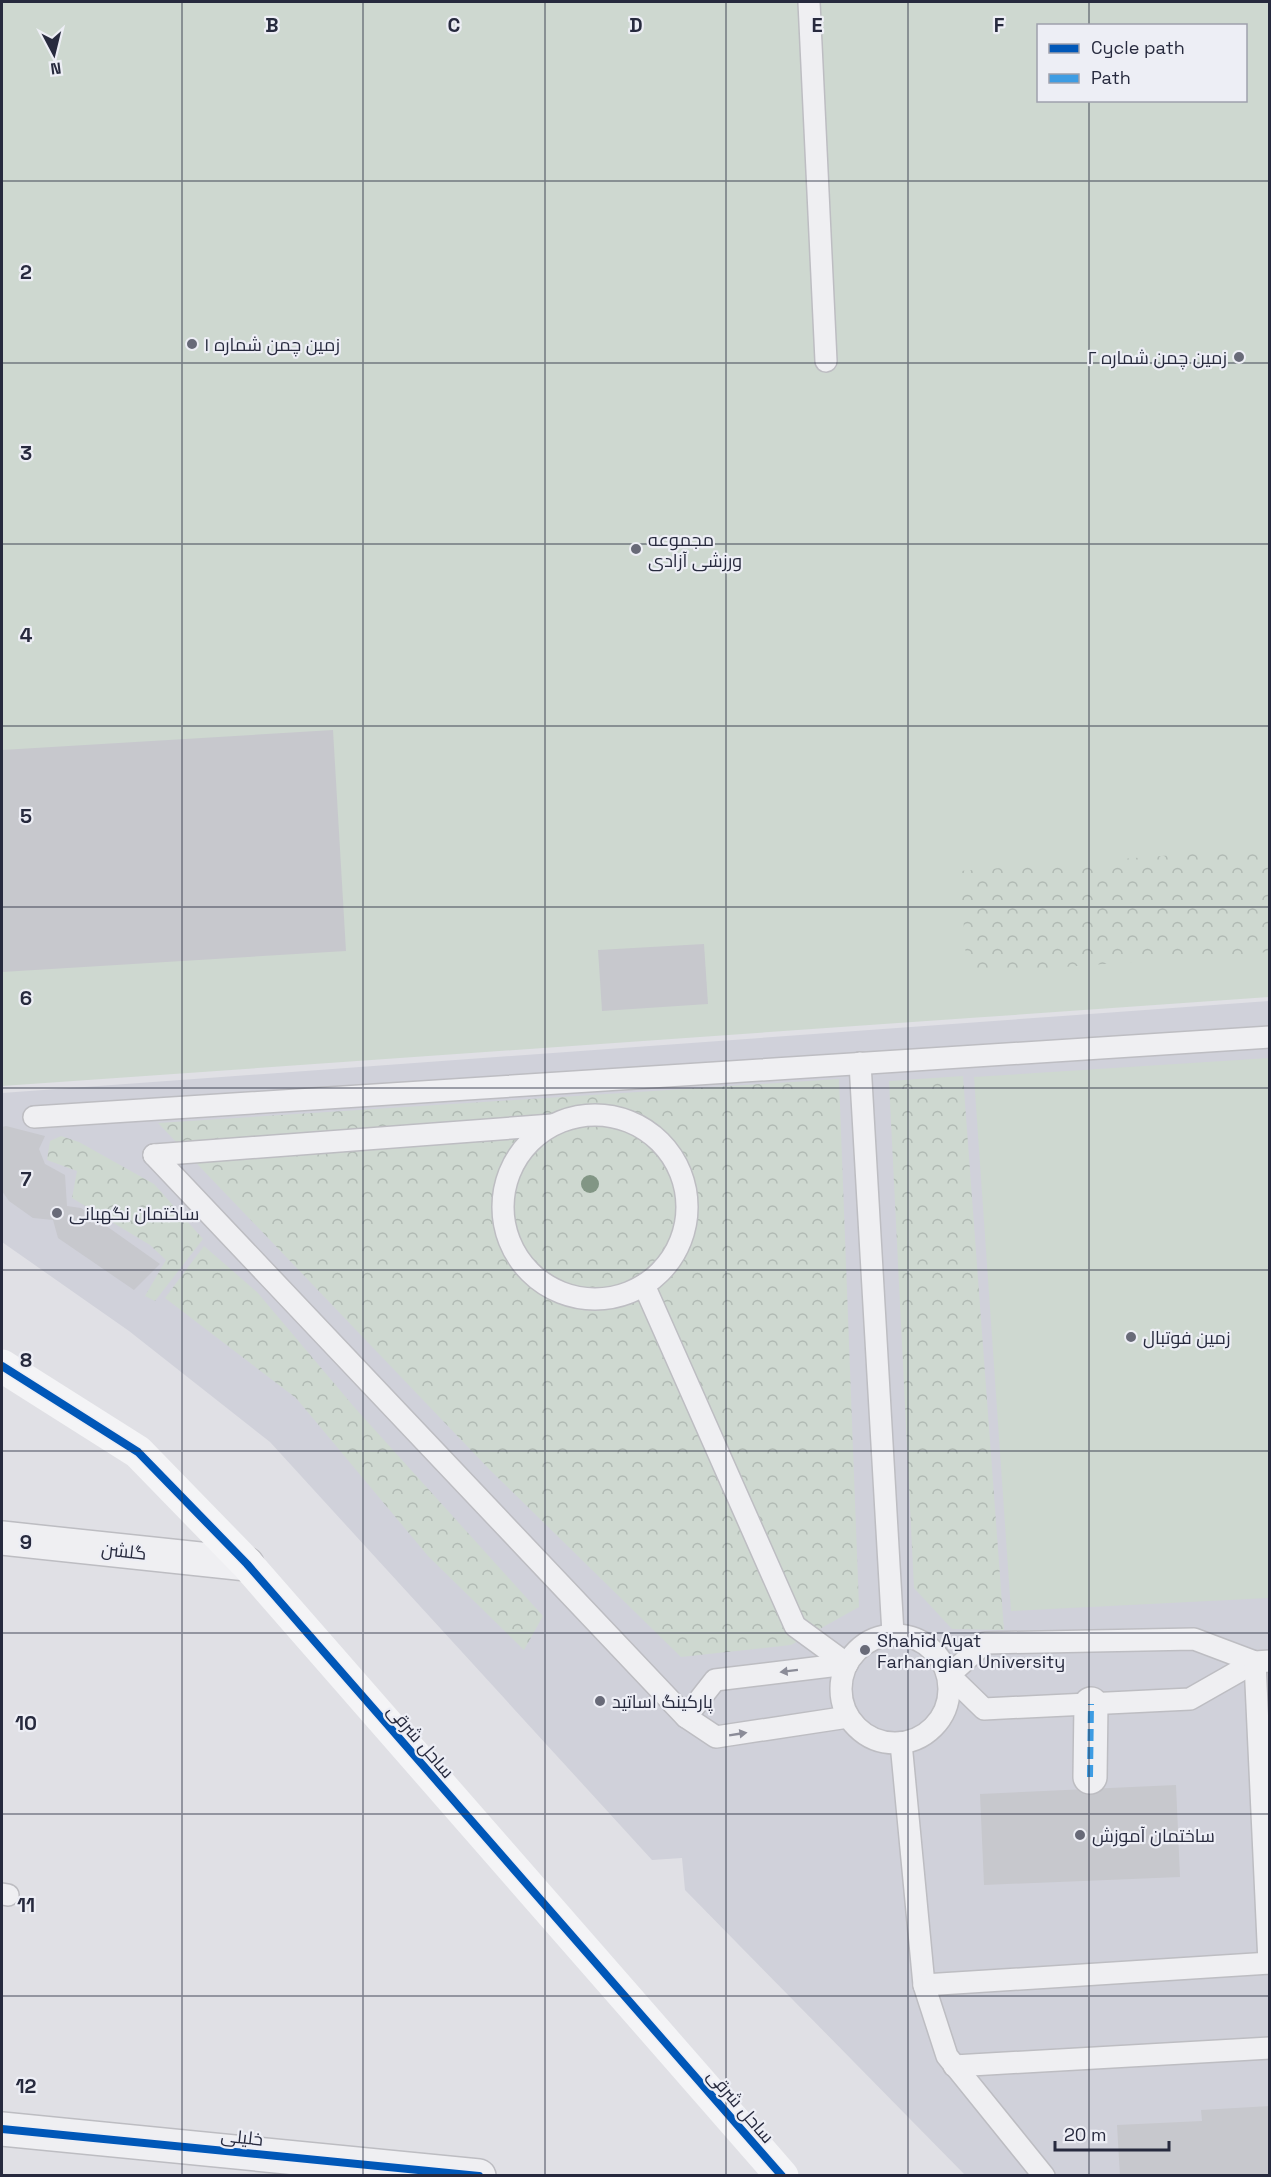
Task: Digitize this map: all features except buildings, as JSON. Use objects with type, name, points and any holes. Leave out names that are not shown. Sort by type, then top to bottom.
[{"type":"street","name":"ساحل شرقی","points":[[2,1366],[138,1452],[247,1564],[782,2175]]},
{"type":"street","name":"گلشن","points":[[2,1538],[247,1564]]},
{"type":"street","points":[[1090,1777],[1091,1704]]},
{"type":"street","name":"خلیلی","points":[[2,2129],[479,2175]]},
{"type":"lane","points":[[809,2],[826,360]]},
{"type":"lane","points":[[34,1117],[1269,1037]]},
{"type":"lane","points":[[860,1063],[893,1634]]},
{"type":"lane","points":[[553,1125],[529,1143],[512,1167],[509,1177],[504,1196],[504,1225],[515,1253],[533,1276],[558,1292],[587,1299],[617,1297],[644,1285],[668,1265],[683,1237],[688,1207],[682,1175],[667,1149],[643,1128],[614,1116],[583,1116],[553,1125],[154,1155],[686,1717],[716,1737],[848,1717]]},
{"type":"lane","points":[[644,1285],[795,1626],[847,1664]]},
{"type":"lane","points":[[949,1675],[950,1694],[945,1712],[935,1727],[919,1738],[901,1743],[871,1738],[848,1717],[842,1700],[841,1682],[847,1664],[866,1643],[893,1634],[911,1637],[928,1645],[941,1658],[949,1675],[984,1709],[1190,1699],[1262,1661]]},
{"type":"lane","points":[[949,1675],[986,1643],[1194,1639],[1262,1661]]},
{"type":"lane","points":[[924,1984],[1269,1963],[1262,1661]]},
{"type":"lane","points":[[686,1717],[715,1680],[847,1664]]},
{"type":"lane","points":[[901,1743],[924,1984],[946,2056],[1044,2175]]},
{"type":"lane","points":[[954,2066],[1269,2048]]},
{"type":"shaded area","name":"Shahid Ayat Farhangian University","points":[[1269,1001],[1269,2175],[965,2175],[685,1890],[682,1858],[652,1860],[270,1442],[129,1331],[2,1242],[2,1093]]},
{"type":"green space","name":"مجموعه ورزشی آزادی","points":[[2,2],[1269,2],[1269,997],[2,1086]]},
{"type":"green space","points":[[1269,848],[1269,952],[967,974],[960,871]]},
{"type":"green space","name":"زمین فوتبال","points":[[1269,1058],[1269,1598],[1011,1611],[974,1077]]},
{"type":"green space","points":[[963,1076],[1004,1630],[952,1629],[914,1588],[889,1081]]},
{"type":"green space","points":[[839,1079],[859,1607],[791,1645],[681,1657],[490,1470],[158,1123]]},
{"type":"green space","points":[[61,1136],[79,1142],[154,1184],[203,1239],[155,1301],[145,1296],[166,1260],[150,1245],[72,1198],[77,1171],[47,1160],[50,1141]]},
{"type":"green space","points":[[204,1246],[257,1292],[355,1408],[543,1616],[524,1650],[428,1556],[296,1398],[165,1298]]},
{"type":"marked path","points":[[1090,1777],[1091,1704]]},
{"type":"cycle path","points":[[2,1366],[138,1452],[247,1564],[782,2176]]},
{"type":"cycle path","points":[[2,2129],[479,2176]]},
{"type":"place","name":"زمین چمن شماره ۱","points":[[192,344]]},
{"type":"place","name":"زمین چمن شماره ۲","points":[[1239,357]]},
{"type":"place","name":"مجموعه ورزشی آزادی","points":[[636,549]]},
{"type":"place","name":"ساختمان نگهبانی","points":[[57,1213]]},
{"type":"place","name":"زمین فوتبال","points":[[1131,1337]]},
{"type":"place","name":"Shahid Ayat Farhangian University","points":[[865,1650]]},
{"type":"place","name":"پارکینگ اساتید","points":[[600,1701]]},
{"type":"place","name":"ساختمان آموزش","points":[[1080,1835]]}]
